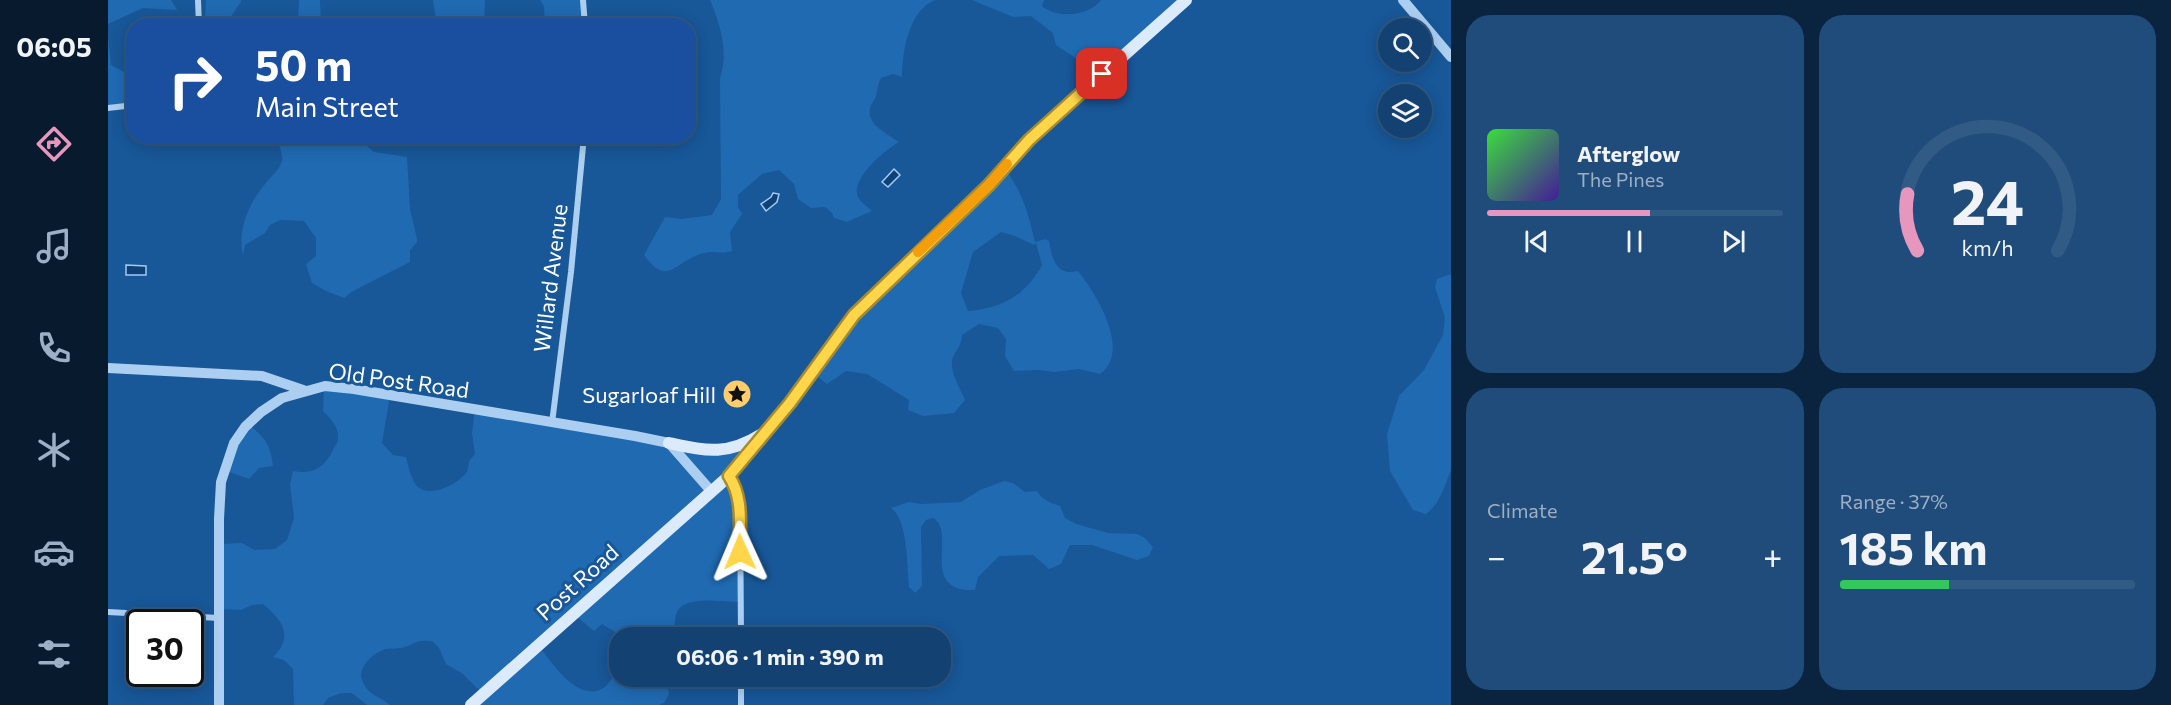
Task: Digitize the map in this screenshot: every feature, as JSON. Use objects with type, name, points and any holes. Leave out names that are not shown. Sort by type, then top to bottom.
[{"type":"main road","name":"Post Road","points":[[471,705],[729,476],[770,428],[854,315],[989,185],[1029,140],[1186,0]]},
{"type":"main road","points":[[669,443],[715,450],[732,449],[747,443],[770,428]]},
{"type":"street","points":[[198,0],[199,18]]},
{"type":"street","points":[[583,0],[584,18]]},
{"type":"street","points":[[1403,0],[1451,57]]},
{"type":"street","points":[[108,108],[126,106]]},
{"type":"street","name":"Willard Avenue","points":[[552,423],[571,272],[583,144]]},
{"type":"street","points":[[108,368],[262,376],[306,391]]},
{"type":"street","name":"Old Post Road","points":[[219,705],[221,482],[234,442],[245,427],[261,412],[282,398],[325,387],[354,389],[669,443]]},
{"type":"street","points":[[669,443],[711,491]]},
{"type":"street","points":[[729,476],[740,497],[741,627]]},
{"type":"street","points":[[108,612],[219,618]]},
{"type":"street","points":[[741,687],[741,705]]},
{"type":"shaded area","points":[[108,0],[171,0],[177,10],[143,8],[108,24]]},
{"type":"shaded area","points":[[206,0],[241,0],[230,18],[205,18]]},
{"type":"shaded area","points":[[299,0],[320,0],[321,18],[298,18]]},
{"type":"shaded area","points":[[433,0],[485,0],[484,18],[436,18]]},
{"type":"shaded area","points":[[540,0],[582,0],[583,18],[545,18],[544,6]]},
{"type":"shaded area","points":[[710,0],[935,0],[926,5],[913,22],[906,44],[902,77],[893,74],[881,78],[870,107],[871,120],[899,142],[870,166],[859,182],[858,197],[872,211],[847,222],[834,218],[825,207],[811,208],[798,199],[794,184],[779,170],[762,174],[738,195],[738,207],[742,214],[730,232],[732,251],[704,253],[672,269],[659,270],[644,255],[665,217],[682,219],[712,215],[721,199],[720,78],[724,58],[720,28]]},
{"type":"shaded area","points":[[972,0],[1044,0],[1042,6],[1048,10],[1073,14],[1089,10],[1101,0],[1186,0],[1101,75],[1056,45],[1053,33],[1031,16],[1013,17]]},
{"type":"shaded area","points":[[108,36],[111,65],[126,73],[126,104],[108,106]]},
{"type":"shaded area","points":[[275,144],[364,144],[374,152],[407,157],[410,209],[417,239],[410,250],[410,262],[353,291],[344,298],[312,283],[306,264],[316,256],[316,238],[304,221],[280,220],[270,225],[265,233],[245,245],[243,255],[243,227],[249,208],[259,191],[281,165],[280,147]]},
{"type":"shaded area","points":[[1005,168],[1024,204],[1035,242],[1045,239],[1049,241],[1056,265],[1065,271],[1078,271],[1094,293],[1108,322],[1113,352],[1109,364],[1100,374],[1079,369],[1055,372],[1014,371],[1005,356],[1006,339],[998,328],[979,324],[962,335],[952,362],[955,379],[965,400],[954,413],[923,416],[908,410],[909,400],[867,374],[846,371],[827,384],[810,371],[812,366]],"holes":[[[1001,232],[1034,245],[1036,243],[1042,265],[1028,285],[1011,298],[992,307],[968,311],[961,293],[973,252]]]},
{"type":"shaded area","points":[[894,169],[900,175],[888,187],[882,182]]},
{"type":"shaded area","points":[[773,193],[779,194],[777,202],[766,211],[761,204]]},
{"type":"shaded area","points":[[126,265],[146,266],[146,275],[126,275]]},
{"type":"shaded area","points":[[1451,274],[1451,470],[1438,500],[1426,514],[1413,510],[1390,471],[1387,434],[1399,396],[1424,370],[1443,335],[1445,318],[1435,287],[1437,279]]},
{"type":"shaded area","points":[[324,386],[390,395],[382,443],[393,455],[406,457],[416,485],[428,491],[443,489],[467,472],[469,461],[475,454],[472,433],[475,408],[713,449],[763,432],[729,474],[740,500],[739,602],[703,601],[686,604],[679,608],[674,627],[609,628],[602,624],[594,631],[572,613],[538,645],[567,680],[576,687],[586,691],[595,691],[605,687],[609,682],[609,687],[667,687],[669,694],[664,703],[659,705],[469,705],[481,692],[463,674],[446,664],[439,648],[432,641],[424,641],[403,648],[381,651],[364,665],[361,675],[364,685],[370,692],[390,705],[367,705],[352,693],[341,693],[328,698],[323,705],[294,705],[293,669],[284,660],[273,657],[283,642],[284,635],[276,616],[263,604],[252,605],[241,610],[218,609],[220,544],[242,543],[254,550],[275,549],[287,540],[294,518],[290,484],[293,471],[307,472],[323,465],[338,440],[336,427],[323,411]]},
{"type":"shaded area","points":[[248,424],[266,442],[273,466],[259,468],[249,479],[224,470]]},
{"type":"shaded area","points":[[1004,481],[1013,483],[1025,492],[1037,491],[1044,499],[1060,506],[1065,518],[1076,524],[1108,533],[1137,534],[1145,538],[1153,547],[1149,556],[1137,560],[1092,545],[1070,545],[1061,564],[1049,569],[1033,555],[999,556],[978,577],[975,590],[958,588],[947,582],[943,572],[942,535],[940,525],[933,518],[926,520],[921,527],[922,586],[915,593],[909,587],[906,544],[901,522],[891,508],[909,502],[921,504],[961,502],[980,490]]},
{"type":"slow traffic","points":[[918,252],[989,185],[1007,164]]},
{"type":"place","name":"Sugarloaf Hill","points":[[737,394]]},
{"type":"route","points":[[740,552],[740,497],[729,476],[790,403],[854,315],[989,185],[1029,140],[1102,74]]}]
